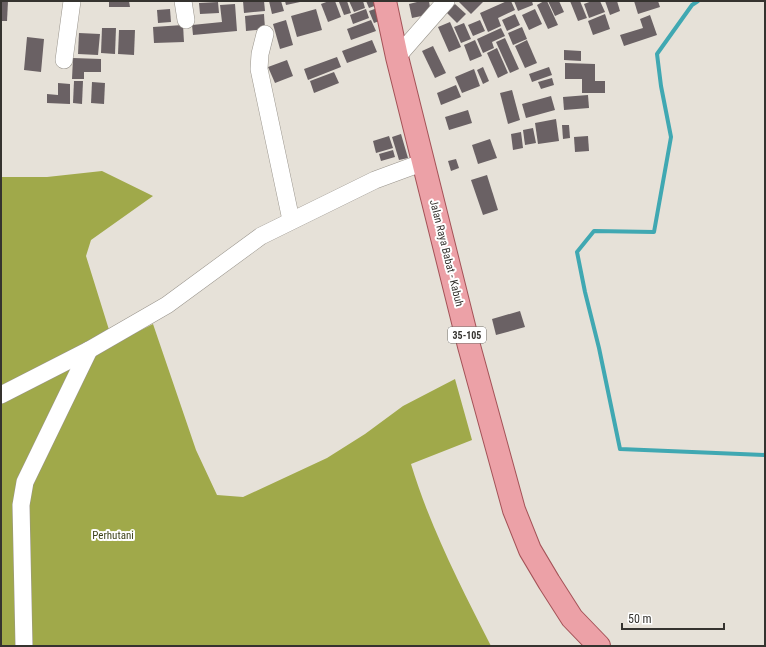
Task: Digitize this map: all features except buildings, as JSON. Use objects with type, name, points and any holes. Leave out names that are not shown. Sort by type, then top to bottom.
[{"type":"main road","name":"Jalan Raya Babat - Kabuh","points":[[385,1],[397,57],[469,346],[514,510],[530,550],[548,582],[572,618],[599,646]]},
{"type":"street","points":[[64,60],[72,1]]},
{"type":"street","points":[[182,1],[186,20]]},
{"type":"street","points":[[397,57],[446,1]]},
{"type":"street","points":[[265,34],[260,54],[259,69],[291,220]]},
{"type":"street","points":[[1,395],[89,350],[167,305],[261,236],[375,180],[424,162]]},
{"type":"street","points":[[24,646],[21,505],[25,482],[89,350]]},
{"type":"green space","name":"Perhutani","points":[[102,171],[153,196],[91,240],[86,256],[110,333],[115,343],[153,324],[196,450],[217,495],[243,497],[327,458],[365,434],[403,406],[455,379],[472,440],[411,464],[427,511],[437,534],[491,646],[1,646],[1,177],[47,177]]},
{"type":"waterway","points":[[698,1],[692,5],[657,54],[661,86],[671,137],[654,232],[594,231],[577,252],[620,449],[765,455]]}]
